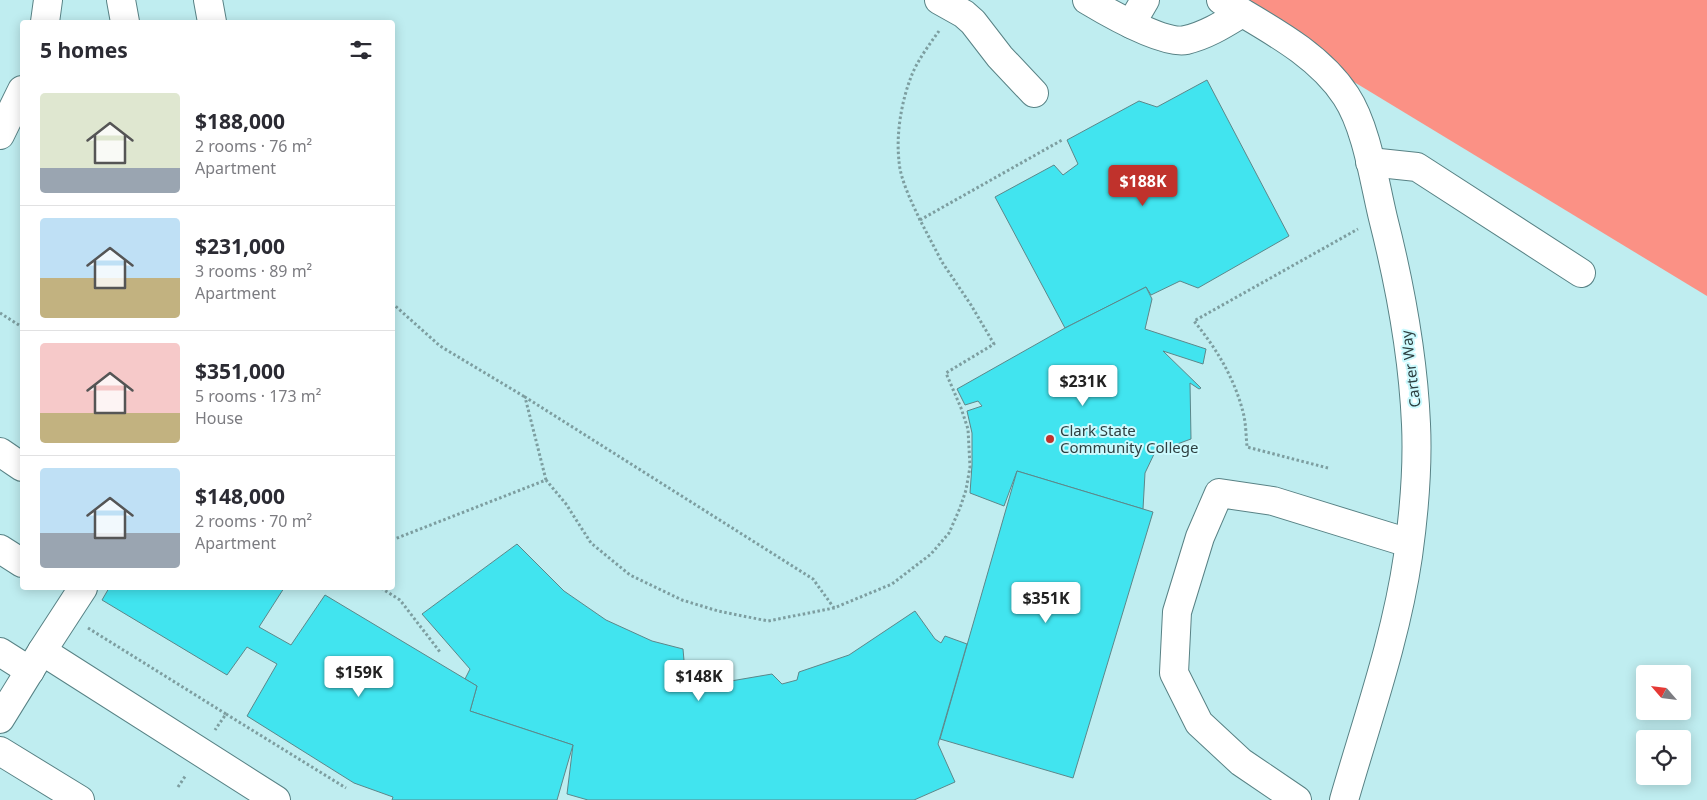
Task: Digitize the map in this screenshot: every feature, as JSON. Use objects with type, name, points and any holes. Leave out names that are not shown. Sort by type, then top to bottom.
[{"type":"lane","points":[[45,20],[48,0]]},
{"type":"lane","points":[[121,0],[125,20]]},
{"type":"lane","points":[[208,0],[212,20]]},
{"type":"lane","points":[[939,0],[964,14],[973,22],[1000,56],[1034,93]]},
{"type":"lane","points":[[1087,0],[1115,17],[1131,24],[1158,35],[1184,40],[1209,32],[1231,6]]},
{"type":"lane","points":[[1131,24],[1145,0]]},
{"type":"lane","name":"Carter Way","points":[[1231,6],[1295,46],[1326,72],[1346,96],[1360,123],[1370,162],[1390,245],[1409,349],[1416,425],[1415,490],[1409,542],[1391,638],[1344,800]]},
{"type":"lane","points":[[0,135],[20,94]]},
{"type":"lane","points":[[1370,162],[1416,167],[1581,273]]},
{"type":"lane","points":[[0,452],[20,466]]},
{"type":"lane","points":[[1297,800],[1241,762],[1199,723],[1174,673],[1177,612],[1200,537],[1219,493],[1273,501],[1409,542]]},
{"type":"lane","points":[[0,549],[20,562]]},
{"type":"lane","points":[[0,719],[36,661],[74,590]]},
{"type":"lane","points":[[0,652],[36,661],[201,752],[276,800]]},
{"type":"lane","points":[[0,751],[80,800]]},
{"type":"path","points":[[524,397],[546,480],[566,504],[591,542],[630,575],[682,600],[718,611],[768,621],[834,608],[892,584],[931,554],[949,533],[966,490],[970,467],[968,429],[946,373],[994,344],[942,262],[920,220],[899,163],[899,129],[911,77],[927,48],[940,30]]},
{"type":"path","points":[[920,220],[1062,140]]},
{"type":"path","points":[[1328,468],[1247,447],[1244,414],[1231,376],[1212,343],[1194,321],[1383,217]]},
{"type":"path","points":[[395,306],[440,346],[813,579],[834,608]]},
{"type":"path","points":[[0,313],[20,326]]},
{"type":"path","points":[[395,539],[546,480]]},
{"type":"path","points":[[384,590],[400,600],[440,652]]},
{"type":"path","points":[[83,625],[346,788]]},
{"type":"path","points":[[178,787],[226,714]]},
{"type":"shaded area","points":[[1219,0],[1707,0],[1707,296]]},
{"type":"building","points":[[1207,80],[1289,236],[1198,288],[1180,281],[1151,295],[1146,287],[1065,328],[995,197],[1054,165],[1063,175],[1078,164],[1067,140],[1139,101],[1157,107]]},
{"type":"building","points":[[1146,287],[1152,299],[1145,329],[1206,349],[1203,364],[1163,351],[1201,388],[1199,389],[1190,383],[1191,439],[1155,452],[1145,473],[1143,509],[1017,471],[1004,506],[970,493],[972,433],[967,411],[982,406],[978,401],[965,405],[957,389],[1065,328]]},
{"type":"building","points":[[1017,471],[1153,512],[1073,778],[940,739]]},
{"type":"building","points":[[517,544],[564,591],[606,620],[652,641],[683,649],[685,672],[725,682],[772,674],[782,684],[797,680],[799,672],[849,655],[915,611],[935,639],[941,643],[945,636],[967,644],[938,744],[955,782],[914,800],[588,800],[567,794],[573,745],[470,711],[477,686],[465,679],[470,669],[422,614]]},
{"type":"building","points":[[108,590],[283,590],[259,627],[291,645],[325,595],[477,686],[470,711],[573,745],[557,800],[392,800],[393,797],[354,783],[247,716],[277,664],[247,647],[227,675],[102,600]]},
{"type":"place","name":"Clark State Community College","points":[[1050,439]]}]
